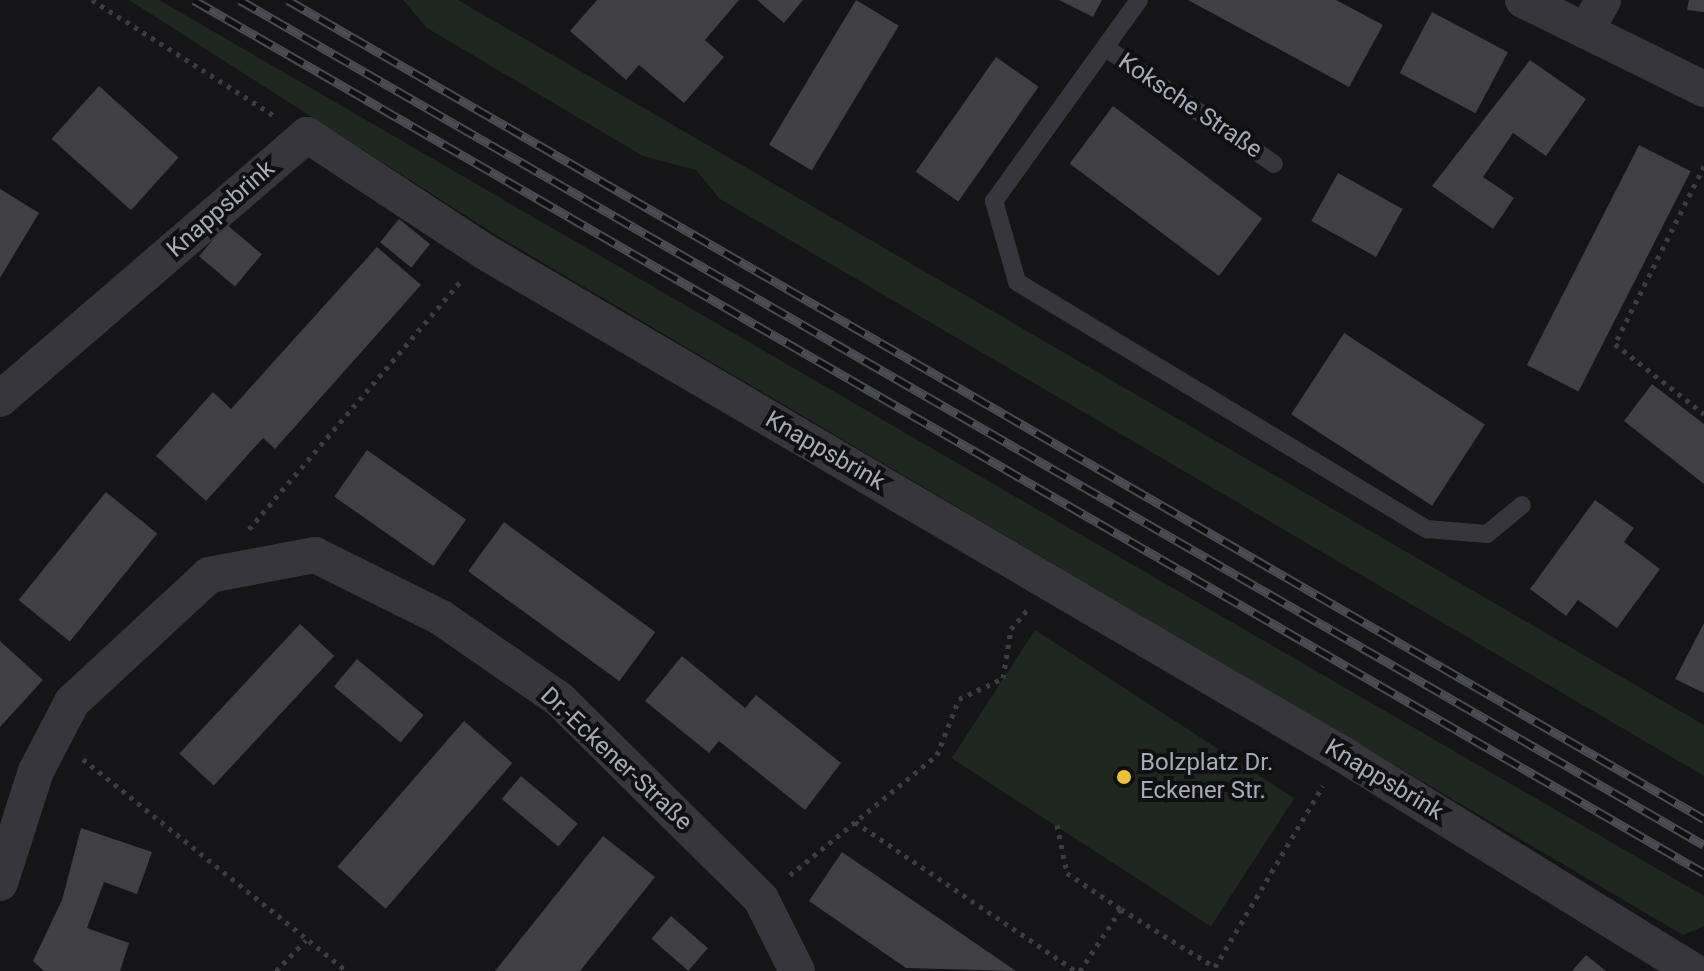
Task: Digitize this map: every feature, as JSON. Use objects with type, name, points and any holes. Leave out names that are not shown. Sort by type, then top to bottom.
[{"type":"street","points":[[1523,0],[1595,16],[1704,89]]},
{"type":"street","name":"Knappsbrink","points":[[0,399],[307,135],[485,252],[1342,754],[1694,971]]},
{"type":"street","name":"Dr.-Eckener-Straße","points":[[209,575],[315,555],[440,617],[559,699],[761,899],[797,971]]},
{"type":"street","points":[[0,883],[54,736],[72,702],[209,575]]},
{"type":"lane","name":"Koksche Straße","points":[[1139,0],[994,201],[1017,282],[1427,529],[1487,534],[1522,505]]},
{"type":"lane","name":"Koksche Straße","points":[[1106,48],[1274,164]]},
{"type":"path","points":[[92,0],[307,135]]},
{"type":"path","points":[[1704,166],[1615,344],[1704,414]]},
{"type":"path","points":[[209,575],[485,252]]},
{"type":"path","points":[[761,899],[937,755],[959,699],[1003,678],[1011,629],[1051,584]]},
{"type":"path","points":[[54,736],[347,971]]},
{"type":"path","points":[[1057,825],[1067,873],[1215,967],[1342,754]]},
{"type":"path","points":[[855,822],[1078,971],[1121,909]]},
{"type":"path","points":[[276,971],[306,939]]},
{"type":"shaded area","points":[[129,0],[159,0],[1704,896],[1704,926],[1683,935],[496,235]]},
{"type":"shaded area","points":[[403,0],[458,0],[1704,725],[1704,776],[720,199],[696,170],[643,156],[427,28]]},
{"type":"shaded area","name":"Bolzplatz Dr. Eckener Str.","points":[[1035,630],[1294,798],[1211,927],[952,758]]},
{"type":"building","points":[[597,0],[739,0],[705,40],[724,57],[684,103],[639,65],[626,80],[570,31]]},
{"type":"building","points":[[757,0],[803,0],[784,23]]},
{"type":"building","points":[[856,0],[899,26],[812,171],[769,145]]},
{"type":"building","points":[[1059,0],[1102,0],[1093,17]]},
{"type":"building","points":[[1188,0],[1336,0],[1383,25],[1349,87]]},
{"type":"building","points":[[1689,0],[1704,0],[1704,12],[1687,10]]},
{"type":"building","points":[[1432,12],[1508,52],[1476,113],[1400,73]]},
{"type":"building","points":[[996,57],[1039,87],[958,202],[916,172]]},
{"type":"building","points":[[1530,60],[1586,99],[1546,156],[1513,133],[1483,177],[1514,198],[1493,229],[1432,186]]},
{"type":"building","points":[[99,86],[179,158],[131,210],[51,139]]},
{"type":"building","points":[[1113,106],[1262,219],[1219,276],[1070,164]]},
{"type":"building","points":[[1639,145],[1691,171],[1579,391],[1527,365]]},
{"type":"building","points":[[1338,173],[1403,209],[1376,257],[1311,221]]},
{"type":"building","points":[[0,189],[39,213],[0,278]]},
{"type":"building","points":[[399,219],[430,244],[411,267],[380,242]]},
{"type":"building","points":[[226,224],[262,254],[235,286],[199,256]]},
{"type":"building","points":[[377,247],[421,285],[275,449],[263,438],[206,501],[156,456],[213,392],[231,409]]},
{"type":"building","points":[[1344,333],[1485,424],[1432,506],[1291,414]]},
{"type":"building","points":[[1652,384],[1704,424],[1704,484],[1624,421]]},
{"type":"building","points":[[367,450],[466,519],[433,566],[334,497]]},
{"type":"building","points":[[106,492],[157,534],[70,642],[19,600]]},
{"type":"building","points":[[1595,500],[1634,528],[1624,542],[1660,569],[1617,628],[1578,600],[1566,616],[1530,589]]},
{"type":"building","points":[[504,522],[655,632],[619,681],[468,571]]},
{"type":"building","points":[[1704,623],[1704,693],[1675,679]]},
{"type":"building","points":[[300,624],[334,656],[214,786],[179,753]]},
{"type":"building","points":[[0,641],[43,680],[0,727]]},
{"type":"building","points":[[682,656],[745,708],[756,695],[841,763],[805,810],[719,741],[709,753],[645,701]]},
{"type":"building","points":[[357,659],[424,715],[401,743],[334,687]]},
{"type":"building","points":[[464,721],[512,763],[386,909],[337,867]]},
{"type":"building","points":[[521,776],[578,824],[558,847],[502,799]]},
{"type":"building","points":[[81,828],[152,852],[137,894],[104,882],[87,928],[129,943],[120,971],[44,971],[33,961],[62,900]]},
{"type":"building","points":[[603,836],[655,877],[580,971],[495,971]]},
{"type":"building","points":[[842,852],[1016,971],[906,968],[809,901]]},
{"type":"building","points":[[671,916],[708,948],[688,971],[651,939]]},
{"type":"building","points":[[1586,955],[1606,971],[1572,971]]},
{"type":"railway","points":[[194,0],[1704,873]]},
{"type":"railway","points":[[240,0],[1704,845]]},
{"type":"railway","points":[[288,0],[1704,819]]},
{"type":"place","name":"Bolzplatz Dr. Eckener Str.","points":[[1124,777]]}]
